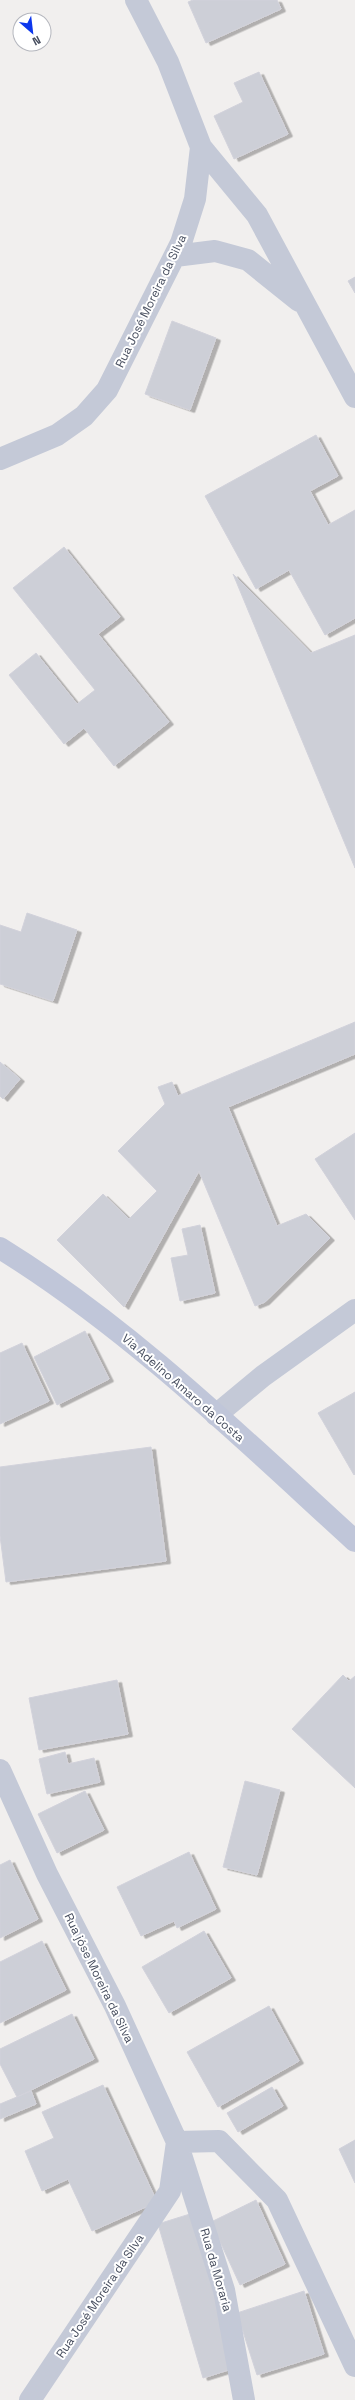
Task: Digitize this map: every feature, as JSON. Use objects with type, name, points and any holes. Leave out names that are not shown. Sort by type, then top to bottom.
[{"type":"main road","name":"Via Adelino Amaro da Costa","points":[[0,1248],[86,1306],[162,1367],[355,1541]]},
{"type":"street","name":"Rua José Moreira da Silva","points":[[0,459],[57,435],[84,416],[107,390],[175,256],[195,199],[201,147],[168,62],[136,0]]},
{"type":"street","points":[[201,147],[257,214],[355,397]]},
{"type":"street","points":[[175,256],[215,251],[248,260],[306,307]]},
{"type":"street","points":[[216,1415],[262,1376],[355,1310]]},
{"type":"street","name":"Rua jóse Moreira da Silva","points":[[0,1770],[47,1874],[114,2006],[177,2142]]},
{"type":"street","points":[[177,2142],[219,2141],[277,2200],[355,2366]]},
{"type":"street","name":"Rua José Moreira da Silva","points":[[30,2400],[170,2191],[177,2142]]},
{"type":"street","name":"Rua da Moraria","points":[[177,2142],[224,2290],[244,2400]]},
{"type":"building","points":[[193,0],[277,0],[281,9],[206,43],[188,2]]},
{"type":"building","points":[[259,72],[288,134],[234,159],[214,116],[243,102],[234,83]]},
{"type":"building","points":[[355,277],[355,293],[348,281]]},
{"type":"building","points":[[172,321],[216,338],[190,410],[145,394]]},
{"type":"building","points":[[316,435],[338,476],[310,491],[328,525],[355,510],[355,618],[325,635],[289,570],[256,589],[205,496]]},
{"type":"building","points":[[64,547],[120,617],[98,634],[169,722],[114,766],[84,728],[64,744],[9,675],[36,653],[77,704],[95,690],[13,588]]},
{"type":"building","points":[[233,574],[311,653],[355,635],[355,868]]},
{"type":"building","points":[[27,913],[77,930],[53,1001],[0,984],[0,925],[21,932]]},
{"type":"building","points":[[355,1022],[355,1054],[228,1107],[277,1226],[306,1214],[330,1238],[265,1302],[255,1306],[199,1171],[124,1307],[57,1240],[103,1194],[129,1219],[157,1191],[118,1151],[165,1104],[158,1087],[172,1082],[178,1096]]},
{"type":"building","points":[[0,1062],[20,1079],[3,1099],[0,1096]]},
{"type":"building","points":[[355,1133],[355,1220],[315,1159]]},
{"type":"building","points":[[200,1225],[215,1293],[180,1301],[171,1258],[188,1255],[182,1229]]},
{"type":"building","points":[[85,1331],[109,1379],[57,1405],[34,1357]]},
{"type":"building","points":[[22,1343],[49,1401],[0,1424],[0,1353]]},
{"type":"building","points":[[355,1392],[355,1474],[354,1475],[318,1413]]},
{"type":"building","points":[[151,1447],[166,1561],[6,1582],[0,1536],[0,1467]]},
{"type":"building","points":[[343,1675],[349,1681],[355,1676],[355,1788],[292,1729]]},
{"type":"building","points":[[117,1680],[128,1734],[39,1750],[29,1698]]},
{"type":"building","points":[[65,1752],[68,1764],[94,1758],[100,1782],[47,1794],[39,1759]]},
{"type":"building","points":[[245,1781],[280,1790],[257,1875],[223,1867]]},
{"type":"building","points":[[85,1791],[104,1830],[57,1853],[38,1814]]},
{"type":"building","points":[[189,1852],[216,1909],[177,1928],[174,1921],[141,1936],[117,1887]]},
{"type":"building","points":[[10,1860],[38,1919],[0,1938],[0,1865]]},
{"type":"building","points":[[204,1931],[231,1978],[169,2013],[142,1967]]},
{"type":"building","points":[[42,1941],[66,1990],[0,2023],[0,1962]]},
{"type":"building","points":[[269,2006],[299,2061],[218,2107],[187,2052]]},
{"type":"building","points":[[72,2014],[94,2059],[17,2097],[0,2064],[0,2049]]},
{"type":"building","points":[[103,2085],[157,2202],[92,2231],[68,2179],[42,2191],[25,2151],[54,2138],[42,2112]]},
{"type":"building","points":[[272,2087],[283,2106],[238,2132],[227,2113]]},
{"type":"building","points":[[31,2091],[36,2104],[0,2119],[0,2104]]},
{"type":"building","points":[[355,2140],[355,2183],[339,2149]]},
{"type":"building","points":[[256,2200],[285,2264],[240,2285],[211,2222]]},
{"type":"building","points":[[193,2213],[238,2367],[203,2378],[158,2224]]},
{"type":"building","points":[[304,2291],[324,2354],[257,2375],[237,2313]]}]
